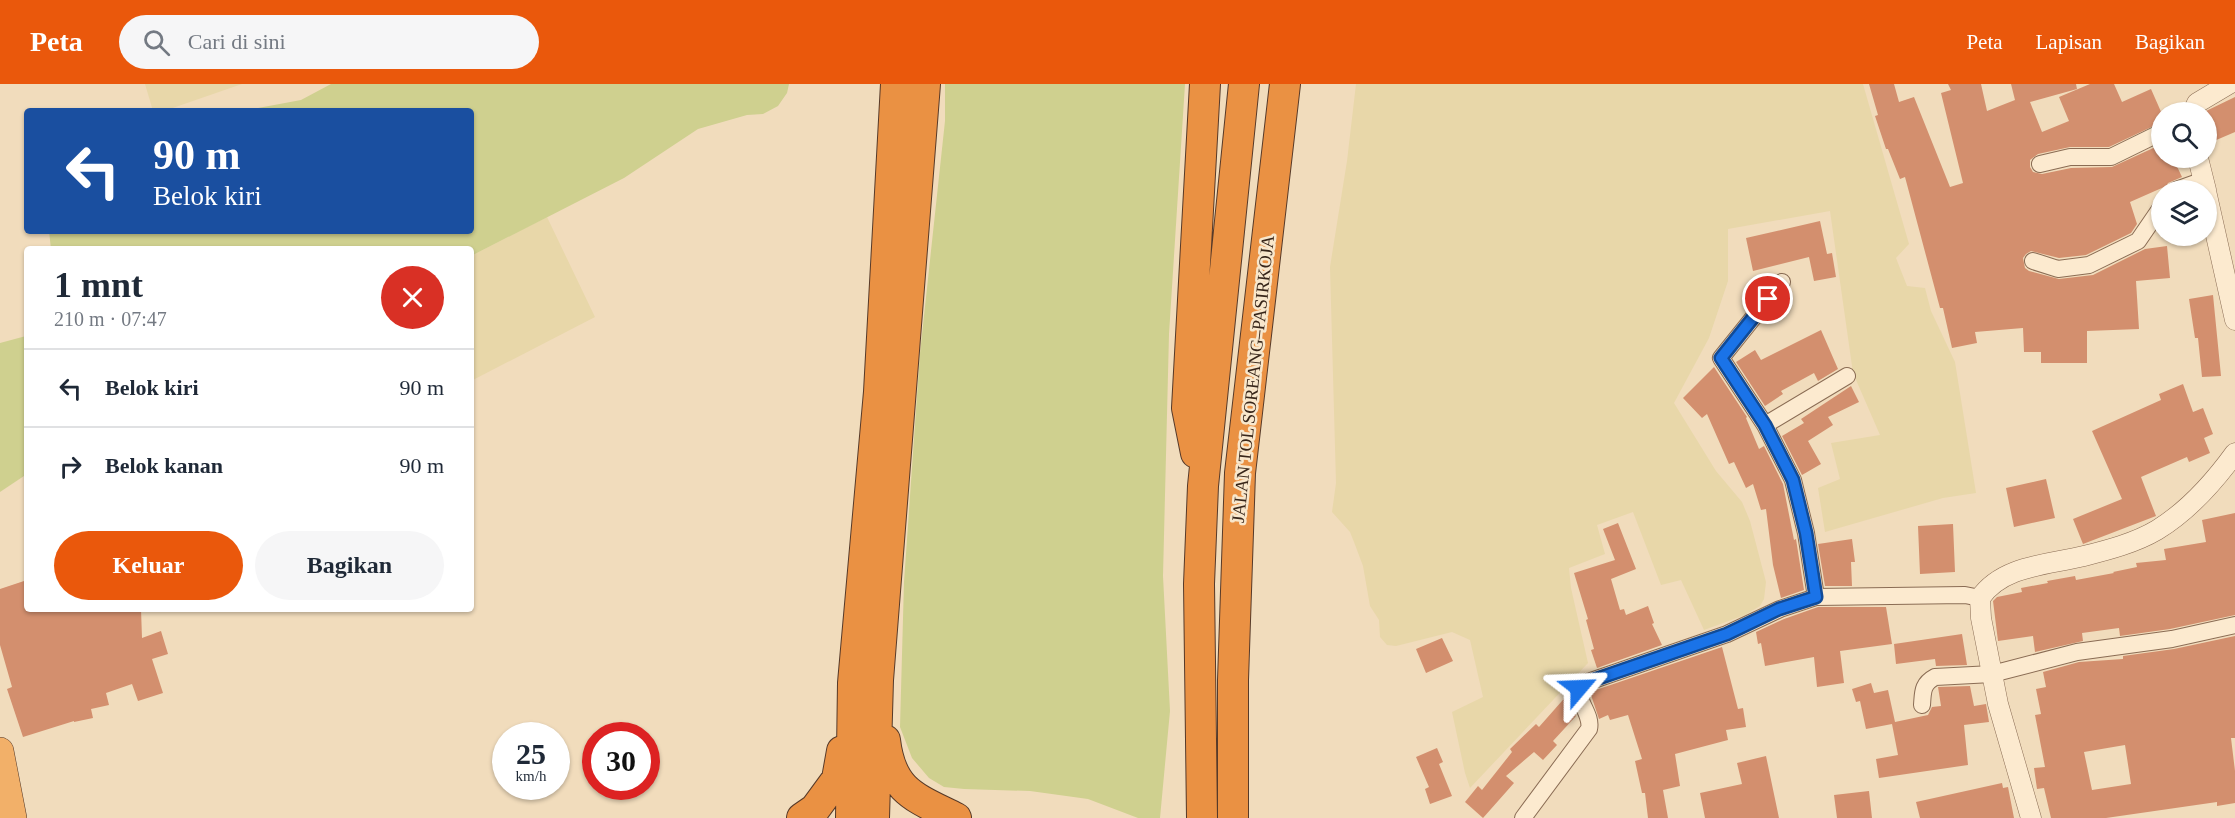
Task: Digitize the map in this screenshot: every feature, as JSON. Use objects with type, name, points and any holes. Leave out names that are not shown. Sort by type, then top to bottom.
[{"type":"highway","points":[[874,818],[866,682],[896,84]]},
{"type":"highway","points":[[851,818],[925,84]]},
{"type":"highway","points":[[1203,486],[1187,408],[1204,84]]},
{"type":"highway","name":"JALAN TOL SOREANG–PASIRKOJA","points":[[1202,818],[1199,584],[1203,486],[1244,84]]},
{"type":"highway","name":"JALAN TOL SOREANG–PASIRKOJA","points":[[1233,818],[1233,681],[1240,473],[1285,84]]},
{"type":"highway","points":[[802,818],[815,809],[837,779],[866,682]]},
{"type":"highway","points":[[866,682],[896,779],[917,799],[956,818]]},
{"type":"highway","points":[[0,751],[13,818]]},
{"type":"street","points":[[2199,102],[2229,84]]},
{"type":"street","points":[[2040,164],[2070,157],[2111,157],[2151,137]]},
{"type":"street","points":[[2033,261],[2058,269],[2089,265],[2138,241],[2151,222]]},
{"type":"street","points":[[2217,237],[2235,320]]},
{"type":"street","points":[[1782,282],[1721,358],[1765,425],[1793,480],[1806,533],[1816,597]]},
{"type":"street","points":[[1765,425],[1847,376]]},
{"type":"street","points":[[2031,818],[1992,674],[1981,618],[1980,598],[1996,582],[2009,575],[2028,568],[2082,557],[2121,545],[2157,530],[2200,496],[2235,453]]},
{"type":"street","points":[[1523,818],[1589,729],[1591,722],[1578,694],[1582,684],[1727,634],[1779,609],[1816,597],[1965,595],[1980,598]]},
{"type":"street","points":[[1922,705],[1924,687],[1927,681],[1935,677],[1992,674],[2077,652],[2172,639],[2235,625]]},
{"type":"shaded area","points":[[145,84],[242,84],[173,108],[152,108]]},
{"type":"shaded area","points":[[1356,84],[1863,84],[1909,244],[1896,258],[1907,286],[1925,288],[1931,311],[1955,362],[1976,493],[1943,498],[1825,532],[1818,488],[1840,479],[1831,443],[1880,435],[1853,373],[1830,211],[1728,229],[1728,281],[1709,338],[1674,403],[1716,471],[1742,502],[1750,521],[1766,582],[1764,599],[1760,606],[1745,615],[1704,630],[1681,580],[1661,585],[1633,512],[1597,525],[1605,554],[1569,568],[1571,588],[1588,663],[1470,788],[1452,712],[1483,697],[1470,640],[1452,632],[1396,646],[1387,645],[1380,637],[1379,620],[1370,606],[1363,566],[1350,532],[1332,512],[1336,483],[1330,267],[1347,161]]},
{"type":"shaded area","points":[[547,217],[595,317],[474,379],[474,254]]},
{"type":"green space","points":[[331,84],[789,84],[787,93],[778,106],[763,114],[747,115],[698,129],[624,178],[474,254],[474,246],[51,246],[49,234],[474,234],[474,108],[258,108],[301,100]]},
{"type":"green space","points":[[945,84],[1185,84],[1169,334],[1163,576],[1170,711],[1160,818],[1138,818],[1088,799],[1030,791],[944,787],[929,778],[912,758],[900,727],[904,582],[920,353],[945,121]]},
{"type":"green space","points":[[24,337],[24,476],[0,492],[0,343]]},
{"type":"building","points":[[1869,84],[1894,84],[1899,102],[1914,97],[1950,187],[1963,183],[1941,93],[1951,90],[1948,84],[1981,84],[1987,111],[2015,100],[2011,84],[2076,84],[2077,89],[2030,102],[2042,132],[2069,121],[2059,97],[2090,84],[2114,84],[2122,102],[2151,89],[2157,102],[2151,102],[2151,127],[2109,147],[2070,147],[2038,154],[2030,160],[2030,167],[2033,172],[2042,174],[2071,168],[2112,167],[2151,149],[2151,168],[2178,168],[2182,177],[2175,180],[2151,180],[2151,193],[2130,202],[2137,224],[2131,233],[2086,255],[2059,258],[2031,251],[2023,258],[2025,268],[2029,271],[2059,279],[2093,275],[2145,249],[2167,246],[2170,278],[2136,281],[2139,329],[2087,331],[2087,363],[2041,363],[2041,352],[2024,352],[2023,328],[1975,332],[1977,343],[1952,348],[1943,308],[1940,308],[1905,177],[1900,179],[1888,149],[1886,149],[1875,116],[1878,115]]},
{"type":"building","points":[[2235,97],[2235,132],[2217,140],[2217,106]]},
{"type":"building","points":[[1820,221],[1827,254],[1832,253],[1836,277],[1814,281],[1809,257],[1753,271],[1746,238]]},
{"type":"building","points":[[2213,295],[2221,376],[2202,377],[2198,338],[2195,338],[2189,299]]},
{"type":"building","points":[[1821,330],[1838,369],[1818,381],[1814,373],[1781,391],[1783,394],[1765,406],[1736,362],[1755,350],[1761,360]]},
{"type":"building","points":[[1714,367],[1747,417],[1759,449],[1764,446],[1783,484],[1794,540],[1796,539],[1804,590],[1781,598],[1773,565],[1766,509],[1761,510],[1753,484],[1746,488],[1734,462],[1729,464],[1707,414],[1702,418],[1683,398]]},
{"type":"building","points":[[2183,384],[2193,412],[2203,408],[2213,434],[2204,438],[2210,453],[2189,462],[2187,457],[2141,477],[2156,516],[2083,544],[2073,519],[2122,499],[2092,431],[2161,400],[2159,394]]},
{"type":"building","points":[[1851,386],[1859,402],[1828,417],[1833,425],[1808,441],[1821,464],[1802,475],[1782,436],[1804,423],[1801,419]]},
{"type":"building","points":[[2046,479],[2055,518],[2014,527],[2006,488]]},
{"type":"building","points":[[2235,513],[2235,615],[2170,629],[2120,636],[2119,628],[2082,633],[2083,641],[2035,652],[2033,636],[1998,641],[1993,601],[1997,597],[2022,592],[2021,588],[2048,583],[2047,581],[2075,576],[2076,580],[2137,567],[2136,563],[2166,560],[2164,549],[2206,542],[2202,520]]},
{"type":"building","points":[[1618,523],[1636,569],[1611,579],[1620,610],[1624,609],[1626,615],[1648,606],[1654,623],[1652,624],[1662,645],[1597,668],[1591,650],[1594,649],[1586,620],[1588,619],[1574,573],[1615,560],[1603,529]]},
{"type":"building","points":[[1953,524],[1955,572],[1920,574],[1918,526]]},
{"type":"building","points":[[1852,539],[1855,562],[1851,562],[1852,586],[1825,586],[1818,544]]},
{"type":"building","points":[[24,581],[24,612],[141,612],[142,638],[161,631],[168,654],[152,659],[163,693],[138,701],[132,684],[106,693],[109,705],[91,709],[93,718],[74,721],[23,737],[7,689],[12,687],[0,645],[0,589]]},
{"type":"building","points":[[1818,607],[1886,607],[1892,644],[1840,651],[1844,683],[1817,687],[1814,657],[1765,666],[1761,643],[1758,644],[1756,632]]},
{"type":"building","points":[[1962,634],[1967,665],[1936,666],[1935,659],[1896,664],[1894,644]]},
{"type":"building","points":[[2235,636],[2235,738],[2231,738],[2235,771],[2235,803],[2217,806],[2217,802],[2106,818],[2051,818],[2044,788],[2037,789],[2034,768],[2045,767],[2035,715],[2041,714],[2036,689],[2046,687],[2043,672],[2079,662],[2123,659],[2123,656],[2174,649]],"holes":[[[2125,745],[2131,784],[2092,790],[2084,752]]]},
{"type":"building","points":[[1442,638],[1453,661],[1426,673],[1416,649]]},
{"type":"building","points":[[1722,647],[1738,709],[1743,708],[1746,727],[1726,730],[1728,740],[1675,754],[1680,786],[1663,790],[1668,818],[1648,818],[1645,793],[1642,793],[1635,761],[1642,759],[1628,715],[1610,720],[1608,715],[1599,719],[1590,692]]},
{"type":"building","points":[[1871,683],[1874,693],[1888,690],[1895,722],[1928,715],[1932,707],[1941,706],[1938,687],[1970,686],[1974,706],[1986,704],[1989,722],[1964,725],[1968,765],[1879,778],[1876,759],[1898,755],[1892,724],[1866,729],[1860,701],[1856,702],[1852,689]]},
{"type":"building","points":[[1569,693],[1576,716],[1553,741],[1557,745],[1543,760],[1534,752],[1506,776],[1514,783],[1483,818],[1465,802],[1478,786],[1482,790],[1512,752],[1510,749],[1536,724],[1539,727]]},
{"type":"building","points":[[1437,748],[1443,762],[1439,764],[1452,796],[1430,804],[1425,789],[1429,787],[1416,757]]},
{"type":"building","points":[[1766,756],[1779,818],[1705,818],[1700,793],[1742,784],[1737,763]]},
{"type":"building","points":[[2002,783],[2003,788],[2008,787],[2014,818],[1920,818],[1916,802]]},
{"type":"building","points":[[1869,791],[1872,818],[1837,818],[1834,795]]},
{"type":"route","points":[[1579,688],[1582,684],[1727,634],[1779,609],[1816,597],[1806,533],[1793,480],[1765,425],[1721,358],[1768,299]]}]
